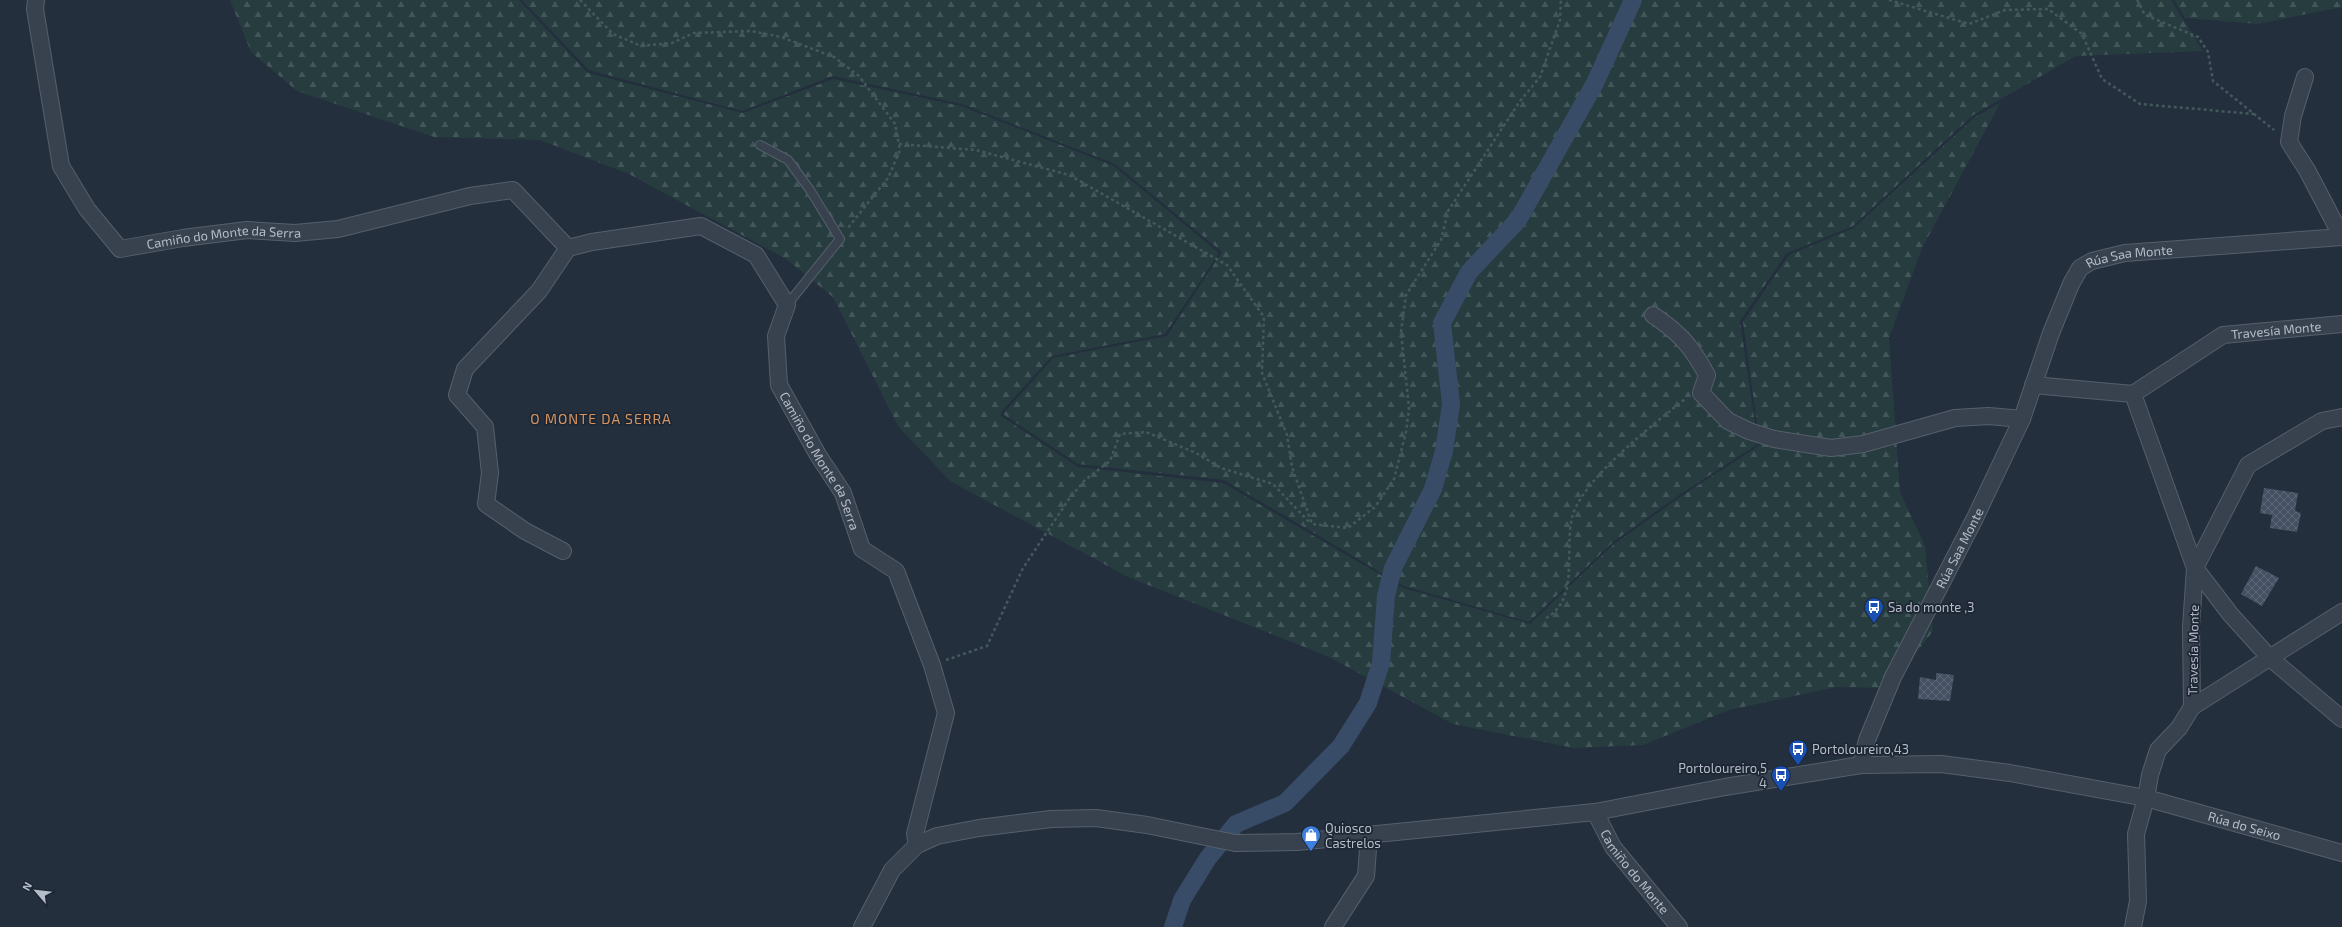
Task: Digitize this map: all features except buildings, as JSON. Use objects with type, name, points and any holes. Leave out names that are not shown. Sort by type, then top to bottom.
[{"type":"street","name":"Camiño do Monte da Serra","points":[[36,0],[35,9],[61,166],[87,209],[120,249],[183,238],[247,230],[295,233],[338,229],[470,196],[513,190],[568,248]]},
{"type":"street","points":[[2304,77],[2293,116],[2288,142],[2307,170],[2342,237]]},
{"type":"street","points":[[563,551],[525,531],[486,504],[490,473],[485,427],[457,395],[465,369],[539,291],[568,248],[599,241],[701,226],[756,255],[787,305]]},
{"type":"street","name":"Rúa Saa Monte","points":[[1861,765],[1867,740],[1893,677],[1968,532],[2022,419],[2051,333],[2071,284],[2080,268],[2092,261],[2143,251],[2342,237]]},
{"type":"street","name":"Camiño do Monte da Serra","points":[[787,305],[776,336],[779,385],[818,455],[843,493],[862,549],[896,571],[932,665],[946,713],[915,834],[917,845]]},
{"type":"street","points":[[1653,315],[1675,331],[1693,349],[1707,375],[1701,393],[1728,421],[1748,431],[1774,439],[1831,448],[1863,444],[1955,418],[1989,416],[2022,419]]},
{"type":"street","name":"Travesía Monte","points":[[2342,324],[2223,334],[2133,394],[2195,568],[2231,615],[2270,658],[2342,719]]},
{"type":"street","points":[[2034,384],[2133,394]]},
{"type":"street","name":"Travesía Monte","points":[[2192,707],[2191,627],[2195,568],[2248,465],[2322,421],[2342,417]]},
{"type":"street","name":"Travesía Monte","points":[[2146,798],[2150,775],[2158,750],[2179,728],[2192,707],[2342,612]]},
{"type":"street","name":"Rúa do Seixo","points":[[917,845],[937,836],[979,828],[1051,819],[1096,818],[1147,824],[1235,843],[1297,842],[1595,812],[1725,787],[1861,765],[1941,764],[2010,773],[2146,798],[2342,853]]},
{"type":"street","points":[[2133,927],[2138,901],[2136,834],[2146,798]]},
{"type":"street","name":"Camiño do Monte","points":[[1595,812],[1614,847],[1680,927]]},
{"type":"street","points":[[1333,927],[1366,876],[1369,835]]},
{"type":"street","points":[[862,927],[892,870],[917,845]]},
{"type":"lane","points":[[760,145],[788,160],[810,190],[840,239],[787,305]]},
{"type":"path","points":[[580,0],[612,34],[641,46],[672,43],[694,33],[751,31],[781,37],[834,57],[859,76],[895,124],[900,150],[888,178],[840,239]]},
{"type":"path","points":[[932,665],[987,646],[1023,568],[1069,499],[1085,480],[1110,461],[1120,434],[1146,432],[1196,453],[1221,468],[1273,484],[1312,524],[1348,528],[1375,506],[1394,479],[1406,432],[1408,408],[1401,332],[1406,295],[1441,240],[1448,211],[1520,101],[1540,77],[1560,20],[1561,0]]},
{"type":"path","points":[[1889,0],[1969,24],[2005,10],[2048,9],[2082,34],[2102,79],[2140,104],[2254,114]]},
{"type":"path","points":[[2138,0],[2145,15],[2174,29],[2198,37],[2208,52],[2213,81],[2288,142]]},
{"type":"path","points":[[899,144],[976,150],[1069,175],[1226,265],[1264,317],[1262,373],[1287,435],[1292,467],[1312,524]]},
{"type":"path","points":[[1546,618],[1556,613],[1569,580],[1568,541],[1574,513],[1581,498],[1599,476],[1666,414],[1687,397],[1701,393]]},
{"type":"green space","points":[[230,0],[519,0],[588,73],[743,113],[833,79],[961,106],[1114,166],[1219,253],[1165,334],[1052,356],[1001,412],[1001,416],[1078,467],[1223,483],[1403,588],[1530,624],[1614,544],[1680,497],[1760,445],[1743,322],[1789,255],[1854,228],[1975,117],[2000,103],[1922,248],[1889,338],[1900,492],[1925,546],[1933,631],[1889,688],[1836,687],[1729,710],[1643,745],[1574,748],[1453,724],[1327,656],[1128,577],[950,481],[898,426],[833,297],[786,259],[629,174],[540,140],[434,137],[297,91],[251,52]]},
{"type":"green space","points":[[522,0],[2171,0],[2203,51],[2076,56],[1973,115],[1853,226],[1787,253],[1740,321],[1758,444],[1679,495],[1613,542],[1529,622],[1404,586],[1224,480],[1078,464],[1003,414],[1053,358],[1167,336],[1222,252],[1115,164],[962,104],[833,76],[742,111],[589,70]]},
{"type":"green space","points":[[2174,0],[2342,0],[2342,7],[2258,24],[2185,18]]},
{"type":"waterway","points":[[1173,927],[1182,900],[1208,858],[1236,824],[1285,803],[1341,746],[1368,703],[1381,663],[1386,596],[1393,568],[1433,489],[1444,451],[1451,404],[1442,323],[1469,272],[1518,220],[1595,83],[1633,0]]},
{"type":"place","name":"Sa do monte ,3","points":[[1874,624]]},
{"type":"place","name":"Portoloureiro,43","points":[[1798,766]]},
{"type":"place","name":"Portoloureiro,5 4","points":[[1781,792]]},
{"type":"place","name":"Quiosco Castrelos","points":[[1311,852]]},
{"type":"district","name":"O MONTE DA SERRA","points":[[601,418]]}]
